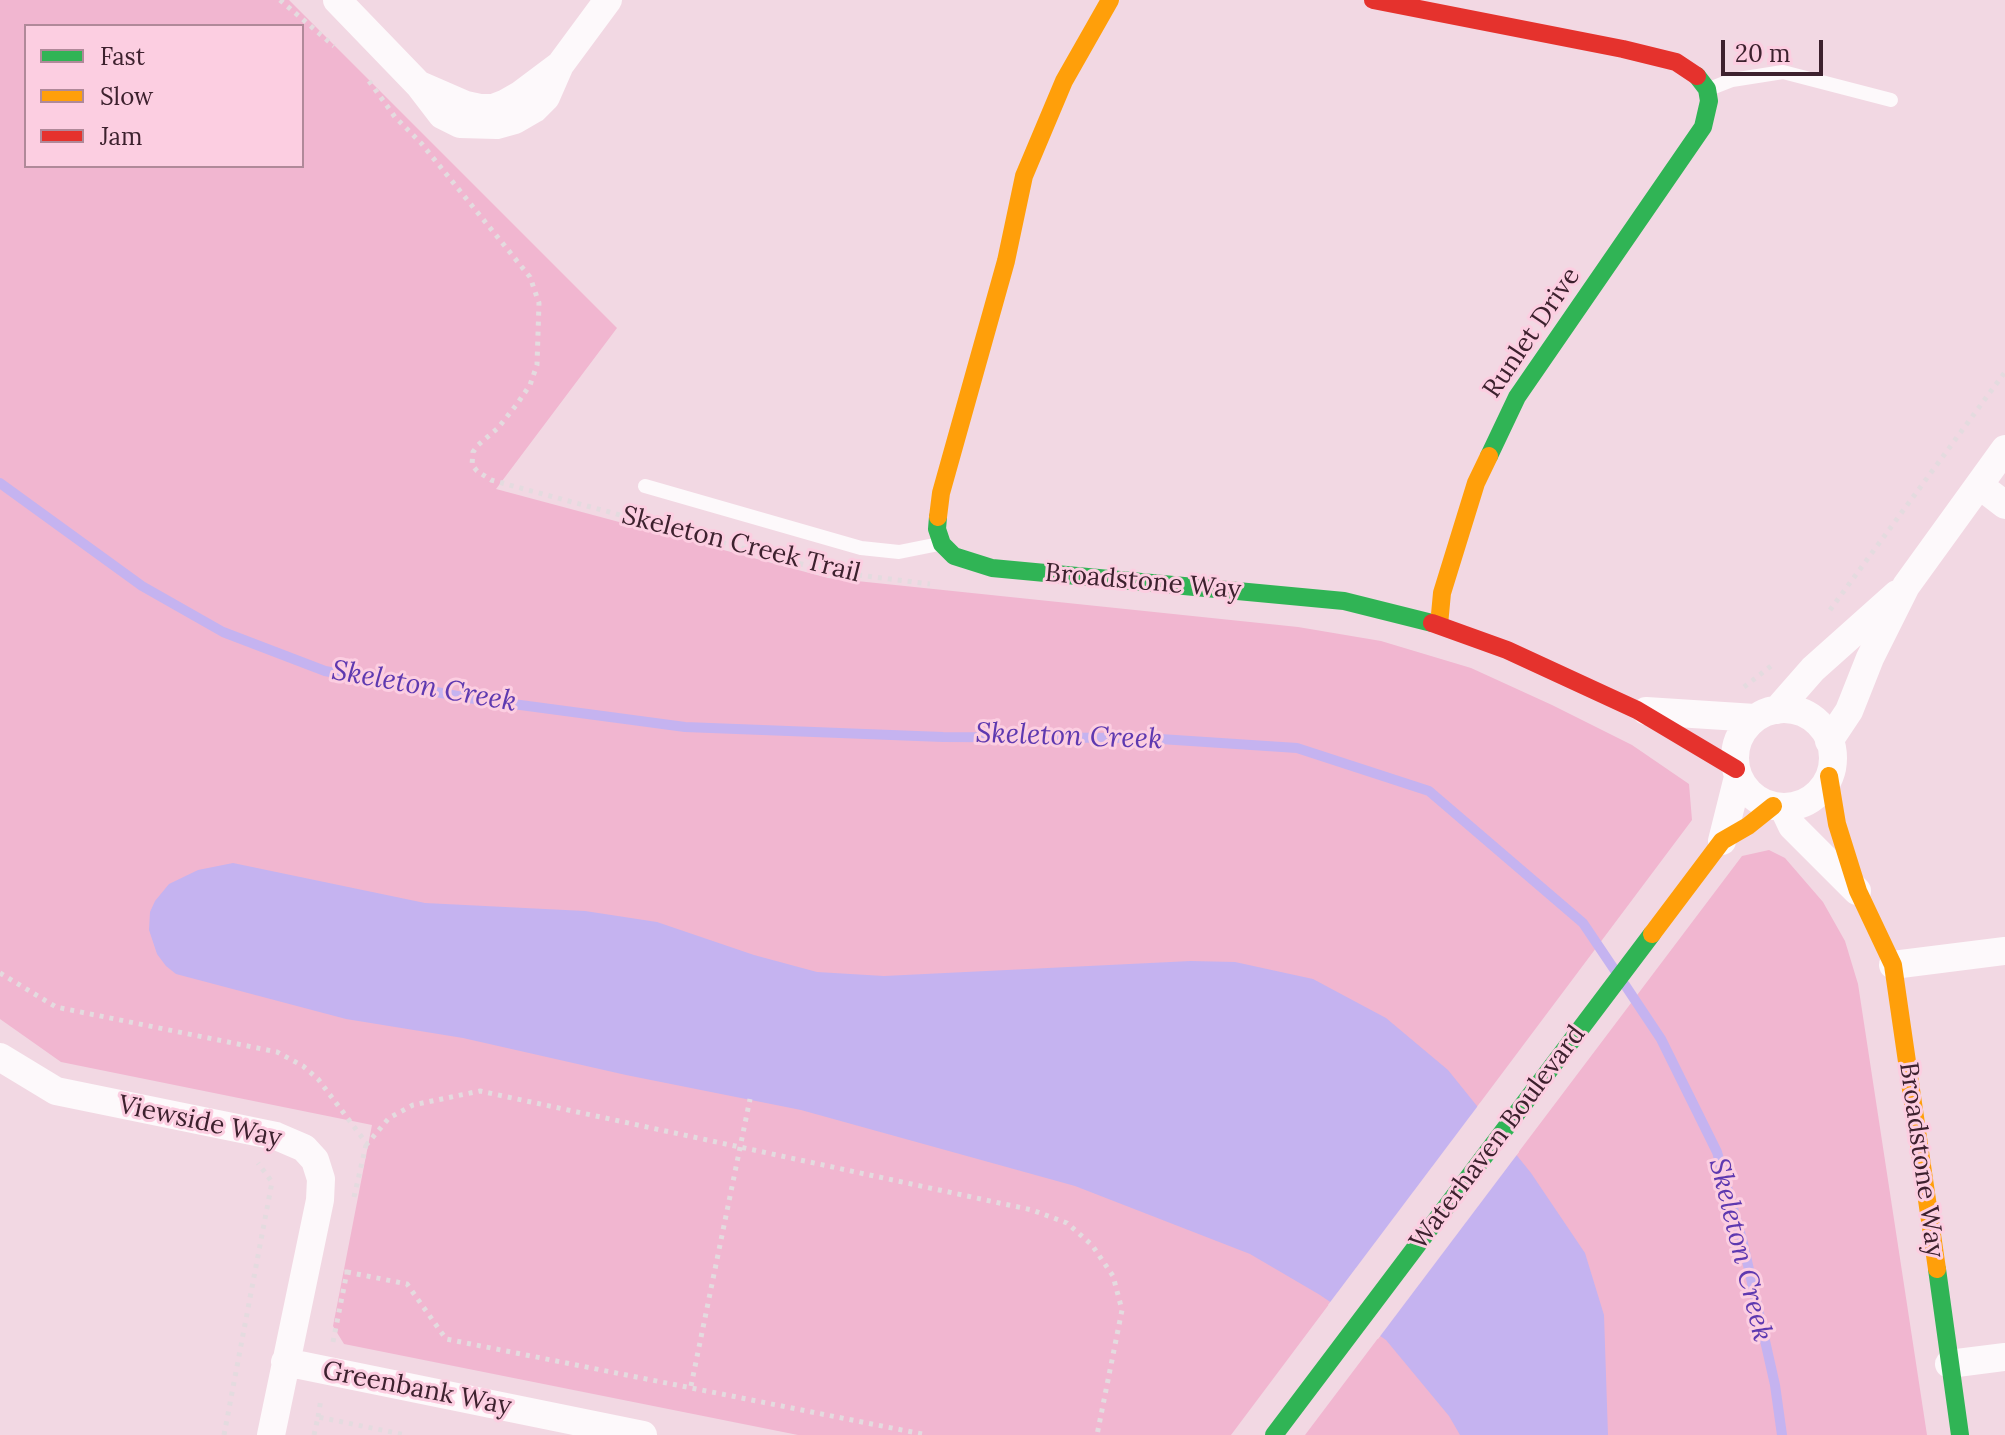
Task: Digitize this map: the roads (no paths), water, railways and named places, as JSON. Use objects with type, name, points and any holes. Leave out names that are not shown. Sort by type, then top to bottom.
[{"type":"street","points":[[337,0],[419,85],[442,115],[460,124],[497,125],[515,120],[540,103],[560,65],[608,0]]},
{"type":"street","points":[[942,544],[937,529],[941,493],[1006,261],[1024,176],[1064,81],[1110,0]]},
{"type":"street","points":[[1373,0],[1676,62],[1694,73],[1707,89]]},
{"type":"street","name":"Runlet Drive","points":[[1439,625],[1442,593],[1476,483],[1517,397],[1694,143],[1707,113],[1707,89]]},
{"type":"street","points":[[1829,741],[1849,711],[1870,658],[1906,586],[2005,449]]},
{"type":"street","points":[[1979,485],[2005,505]]},
{"type":"street","name":"Broadstone Way","points":[[942,544],[954,556],[992,568],[1344,601],[1439,625],[1507,650],[1637,710],[1737,773]]},
{"type":"street","points":[[1766,714],[1799,712],[1812,718],[1829,741],[1833,755],[1829,776],[1815,796],[1800,805],[1778,807],[1753,796],[1737,773],[1736,746],[1747,726],[1766,714],[1906,586]]},
{"type":"street","name":"Broadstone Way","points":[[1637,710],[1714,717],[1766,714]]},
{"type":"street","name":"Waterhaven Boulevard","points":[[1722,841],[1737,773]]},
{"type":"street","name":"Broadstone Way","points":[[1829,776],[1837,824],[1858,891],[1893,965],[1960,1435]]},
{"type":"street","name":"Broadstone Way","points":[[1778,807],[1792,826],[1858,891]]},
{"type":"street","name":"Waterhaven Boulevard","points":[[1274,1435],[1722,841],[1778,807]]},
{"type":"street","points":[[1893,965],[2005,951]]},
{"type":"street","name":"Viewside Way","points":[[0,1057],[56,1091],[253,1130],[292,1141],[315,1160],[321,1179],[320,1200],[271,1435]]},
{"type":"street","points":[[1949,1364],[2005,1357]]},
{"type":"street","name":"Greenbank Way","points":[[285,1362],[643,1435]]},
{"type":"lane","points":[[1707,89],[1732,80],[1783,72],[1891,100]]},
{"type":"lane","points":[[645,486],[861,548],[899,552],[942,544]]},
{"type":"waterway","name":"Skeleton Creek","points":[[0,483],[142,586],[223,632],[325,671],[468,698],[685,727],[943,737],[1145,738],[1297,748],[1429,791],[1583,923],[1616,972]]},
{"type":"waterway","name":"Skeleton Creek","points":[[1625,985],[1661,1039],[1717,1152],[1743,1243],[1775,1385],[1782,1435]]}]
